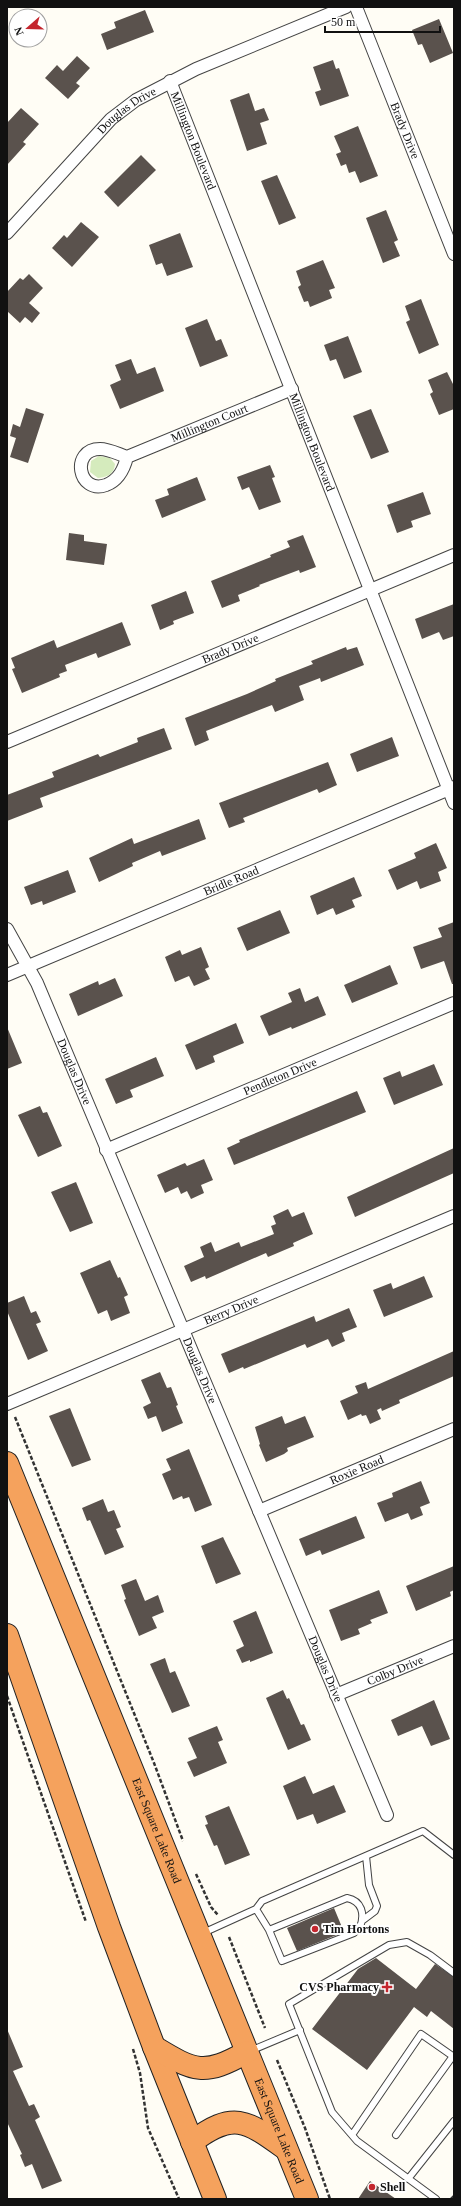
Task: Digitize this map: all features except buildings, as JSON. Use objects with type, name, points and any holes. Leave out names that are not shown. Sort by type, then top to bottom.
[{"type":"highway","name":"East Square Lake Road","points":[[7,1463],[306,2199]]},
{"type":"highway","points":[[7,1506],[27,1513]]},
{"type":"highway","points":[[7,1636],[88,1869],[154,2047],[216,2199]]},
{"type":"highway","points":[[154,2047],[183,2063],[194,2067],[210,2069],[220,2067],[247,2052]]},
{"type":"highway","points":[[192,2142],[217,2125],[233,2122],[254,2128],[286,2149]]},
{"type":"street","name":"Douglas Drive","points":[[7,233],[111,119],[149,92],[170,81],[325,11],[346,7]]},
{"type":"street","name":"Brady Drive","points":[[356,7],[454,254]]},
{"type":"street","name":"Millington Boulevard","points":[[170,81],[370,590],[451,788],[454,803]]},
{"type":"street","name":"Millington Court","points":[[127,457],[292,389]]},
{"type":"street","name":"Brady Drive","points":[[7,742],[454,555]]},
{"type":"street","name":"Bridle Road","points":[[7,975],[451,788]]},
{"type":"street","name":"Douglas Drive","points":[[7,929],[28,966],[387,1815]]},
{"type":"street","name":"Pendleton Drive","points":[[106,1150],[454,1003]]},
{"type":"street","name":"Berry Drive","points":[[7,1404],[454,1216]]},
{"type":"street","name":"Roxie Road","points":[[259,1511],[454,1429]]},
{"type":"street","name":"Colby Drive","points":[[336,1695],[454,1646]]},
{"type":"lane","points":[[199,1934],[256,1909],[262,1901],[423,1831],[454,1855]]},
{"type":"lane","points":[[363,1920],[375,1912],[376,1906],[369,1885],[366,1856]]},
{"type":"lane","points":[[256,1909],[269,1930],[282,1961],[354,1933],[360,1928],[363,1920],[363,1913],[359,1905],[353,1899],[347,1898],[269,1930]]},
{"type":"lane","points":[[436,2199],[357,2141],[332,2112],[289,2004],[389,1945],[407,1942],[430,1955],[454,1973]]},
{"type":"lane","points":[[247,2052],[300,2030]]},
{"type":"lane","points":[[352,2135],[421,2034],[453,2056],[396,2135]]},
{"type":"lane","points":[[408,2179],[454,2121]]},
{"type":"path","points":[[15,1417],[186,1848]]},
{"type":"path","points":[[7,1696],[87,1924]]},
{"type":"path","points":[[196,1873],[211,1906],[218,1915]]},
{"type":"path","points":[[229,1937],[265,2028]]},
{"type":"path","points":[[132,2042],[140,2074],[148,2128],[179,2199]]},
{"type":"path","points":[[277,2060],[305,2128],[330,2199]]},
{"type":"path","points":[[451,2199],[454,2196]]},
{"type":"green space","points":[[99,456],[110,458],[115,464],[112,473],[105,477],[98,478],[90,472],[91,461]]},
{"type":"place","name":"Tim Hortons","points":[[315,1929]]},
{"type":"place","name":"CVS Pharmacy","points":[[387,1987]]},
{"type":"place","name":"Shell","points":[[372,2187]]}]
